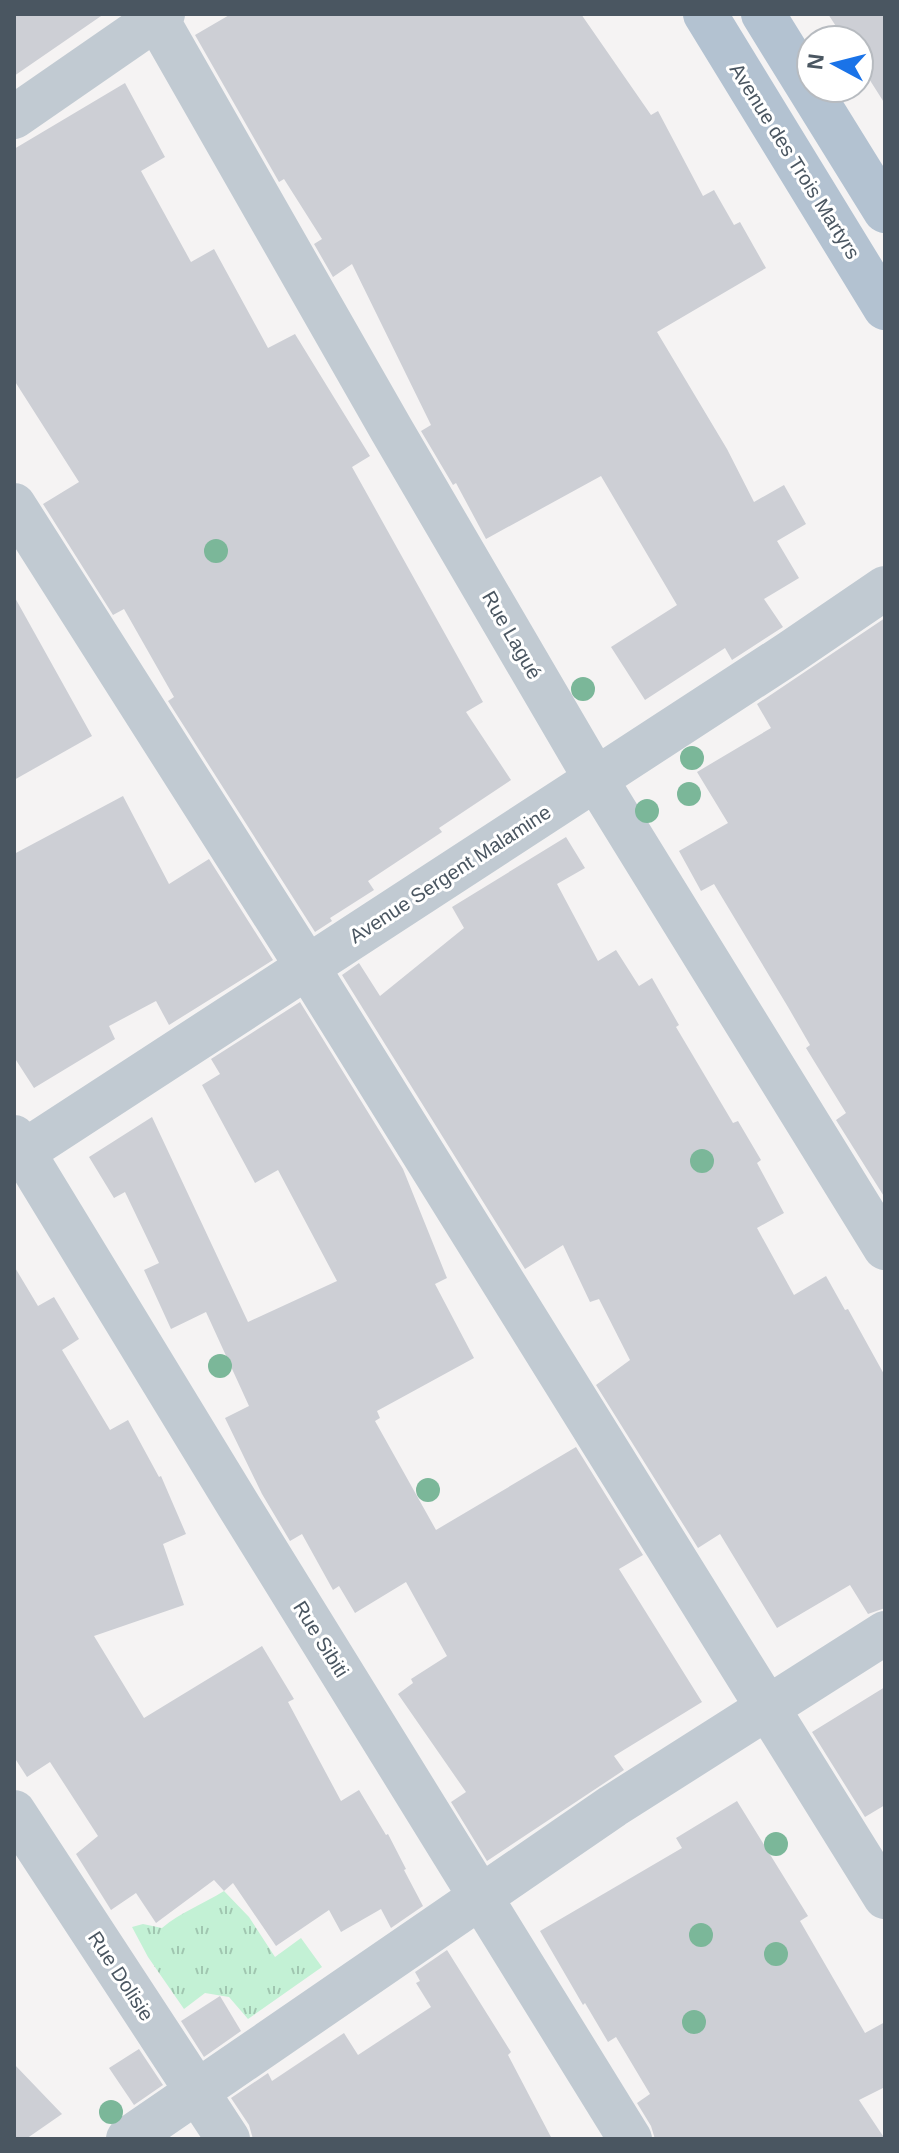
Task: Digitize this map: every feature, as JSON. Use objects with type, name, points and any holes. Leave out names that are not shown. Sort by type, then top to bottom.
[{"type":"main road","name":"Avenue des Trois Martyrs","points":[[705,14],[885,308]]},
{"type":"main road","points":[[763,14],[885,211]]},
{"type":"street","points":[[14,117],[158,15]]},
{"type":"street","name":"Rue Lagué","points":[[158,15],[391,429],[595,778],[885,1248]]},
{"type":"street","points":[[14,505],[308,968],[885,1897]]},
{"type":"street","name":"Avenue Sergent Malamine","points":[[17,1149],[308,968],[885,588]]},
{"type":"street","name":"Rue Sibiti","points":[[17,1149],[630,2139]]},
{"type":"street","points":[[128,2139],[613,1806],[885,1633]]},
{"type":"street","name":"Rue Dolisie","points":[[14,1812],[228,2139]]},
{"type":"green space","points":[[224,1891],[249,1917],[275,1957],[301,1938],[322,1967],[248,2019],[229,1997],[205,1993],[184,2009],[148,1957],[132,1927],[143,1924],[162,1928]]},
{"type":"building","points":[[14,14],[104,14],[14,76]]},
{"type":"building","points":[[231,14],[581,14],[651,115],[658,111],[703,196],[714,190],[734,225],[740,222],[766,268],[657,332],[727,449],[754,502],[784,485],[806,524],[777,541],[799,578],[764,599],[783,627],[732,660],[725,648],[645,700],[611,647],[677,605],[601,476],[486,539],[456,483],[453,485],[421,431],[431,425],[352,264],[333,277],[314,244],[322,239],[284,179],[279,182],[195,35]]},
{"type":"building","points":[[828,14],[885,14],[885,104],[875,88],[875,24],[835,24]]},
{"type":"building","points":[[125,83],[165,157],[141,171],[191,262],[214,249],[268,348],[295,334],[370,456],[352,467],[483,702],[466,712],[511,780],[439,828],[442,832],[368,881],[374,890],[330,918],[332,921],[315,932],[168,701],[174,697],[124,609],[113,615],[43,504],[79,482],[14,380],[14,149]]},
{"type":"building","points":[[14,596],[92,736],[14,780]]},
{"type":"building","points":[[885,618],[885,1198],[836,1120],[846,1113],[806,1048],[810,1045],[788,1007],[714,884],[701,891],[679,851],[728,823],[697,772],[771,728],[757,704]]},
{"type":"building","points":[[123,796],[169,884],[209,859],[273,960],[169,1025],[156,1001],[109,1026],[115,1039],[34,1088],[14,1057],[14,854]]},
{"type":"building","points":[[566,837],[585,868],[557,884],[598,961],[616,950],[639,986],[652,978],[679,1025],[676,1027],[733,1123],[738,1121],[761,1160],[757,1163],[784,1213],[757,1228],[794,1295],[826,1276],[885,1376],[885,1608],[868,1614],[850,1585],[777,1628],[720,1534],[698,1548],[596,1385],[630,1360],[599,1299],[590,1302],[563,1245],[525,1269],[342,975],[359,963],[380,996],[464,928],[452,907]]},
{"type":"building","points":[[300,1002],[403,1169],[447,1278],[435,1284],[474,1358],[377,1411],[380,1418],[375,1421],[436,1530],[576,1447],[643,1555],[619,1569],[702,1702],[614,1756],[624,1770],[487,1861],[451,1802],[466,1792],[398,1694],[413,1683],[411,1679],[447,1656],[406,1582],[355,1613],[339,1586],[333,1590],[302,1534],[290,1541],[262,1494],[225,1418],[249,1406],[206,1312],[171,1329],[144,1270],[159,1263],[125,1192],[114,1198],[89,1157],[152,1117],[248,1322],[337,1281],[278,1170],[255,1183],[202,1085],[220,1074],[211,1059]]},
{"type":"building","points":[[14,1266],[38,1306],[54,1297],[79,1339],[62,1350],[110,1430],[128,1420],[161,1476],[186,1534],[163,1544],[184,1605],[94,1636],[144,1718],[262,1646],[294,1699],[288,1702],[341,1801],[359,1790],[388,1834],[423,1906],[391,1928],[381,1909],[341,1932],[329,1910],[276,1946],[233,1883],[224,1891],[214,1880],[156,1923],[136,1893],[111,1910],[76,1854],[98,1836],[50,1762],[27,1777],[14,1757]]},
{"type":"building","points":[[885,1687],[885,1805],[865,1817],[812,1732]]},
{"type":"building","points":[[737,1801],[808,1916],[800,1921],[865,2033],[885,2022],[885,2087],[859,2100],[885,2139],[655,2139],[637,2103],[650,2094],[616,2037],[608,2042],[585,2003],[583,2005],[540,1931],[682,1848],[676,1838]]},
{"type":"building","points":[[447,1950],[511,2052],[508,2055],[552,2139],[253,2139],[249,2125],[231,2098],[268,2073],[272,2081],[344,2033],[358,2055],[431,2007],[416,1983],[420,1981],[415,1972]]},
{"type":"building","points":[[220,1996],[241,2031],[204,2057],[181,2021]]},
{"type":"building","points":[[139,2049],[163,2085],[134,2105],[109,2068]]},
{"type":"building","points":[[14,2064],[62,2114],[26,2139],[14,2139]]}]
